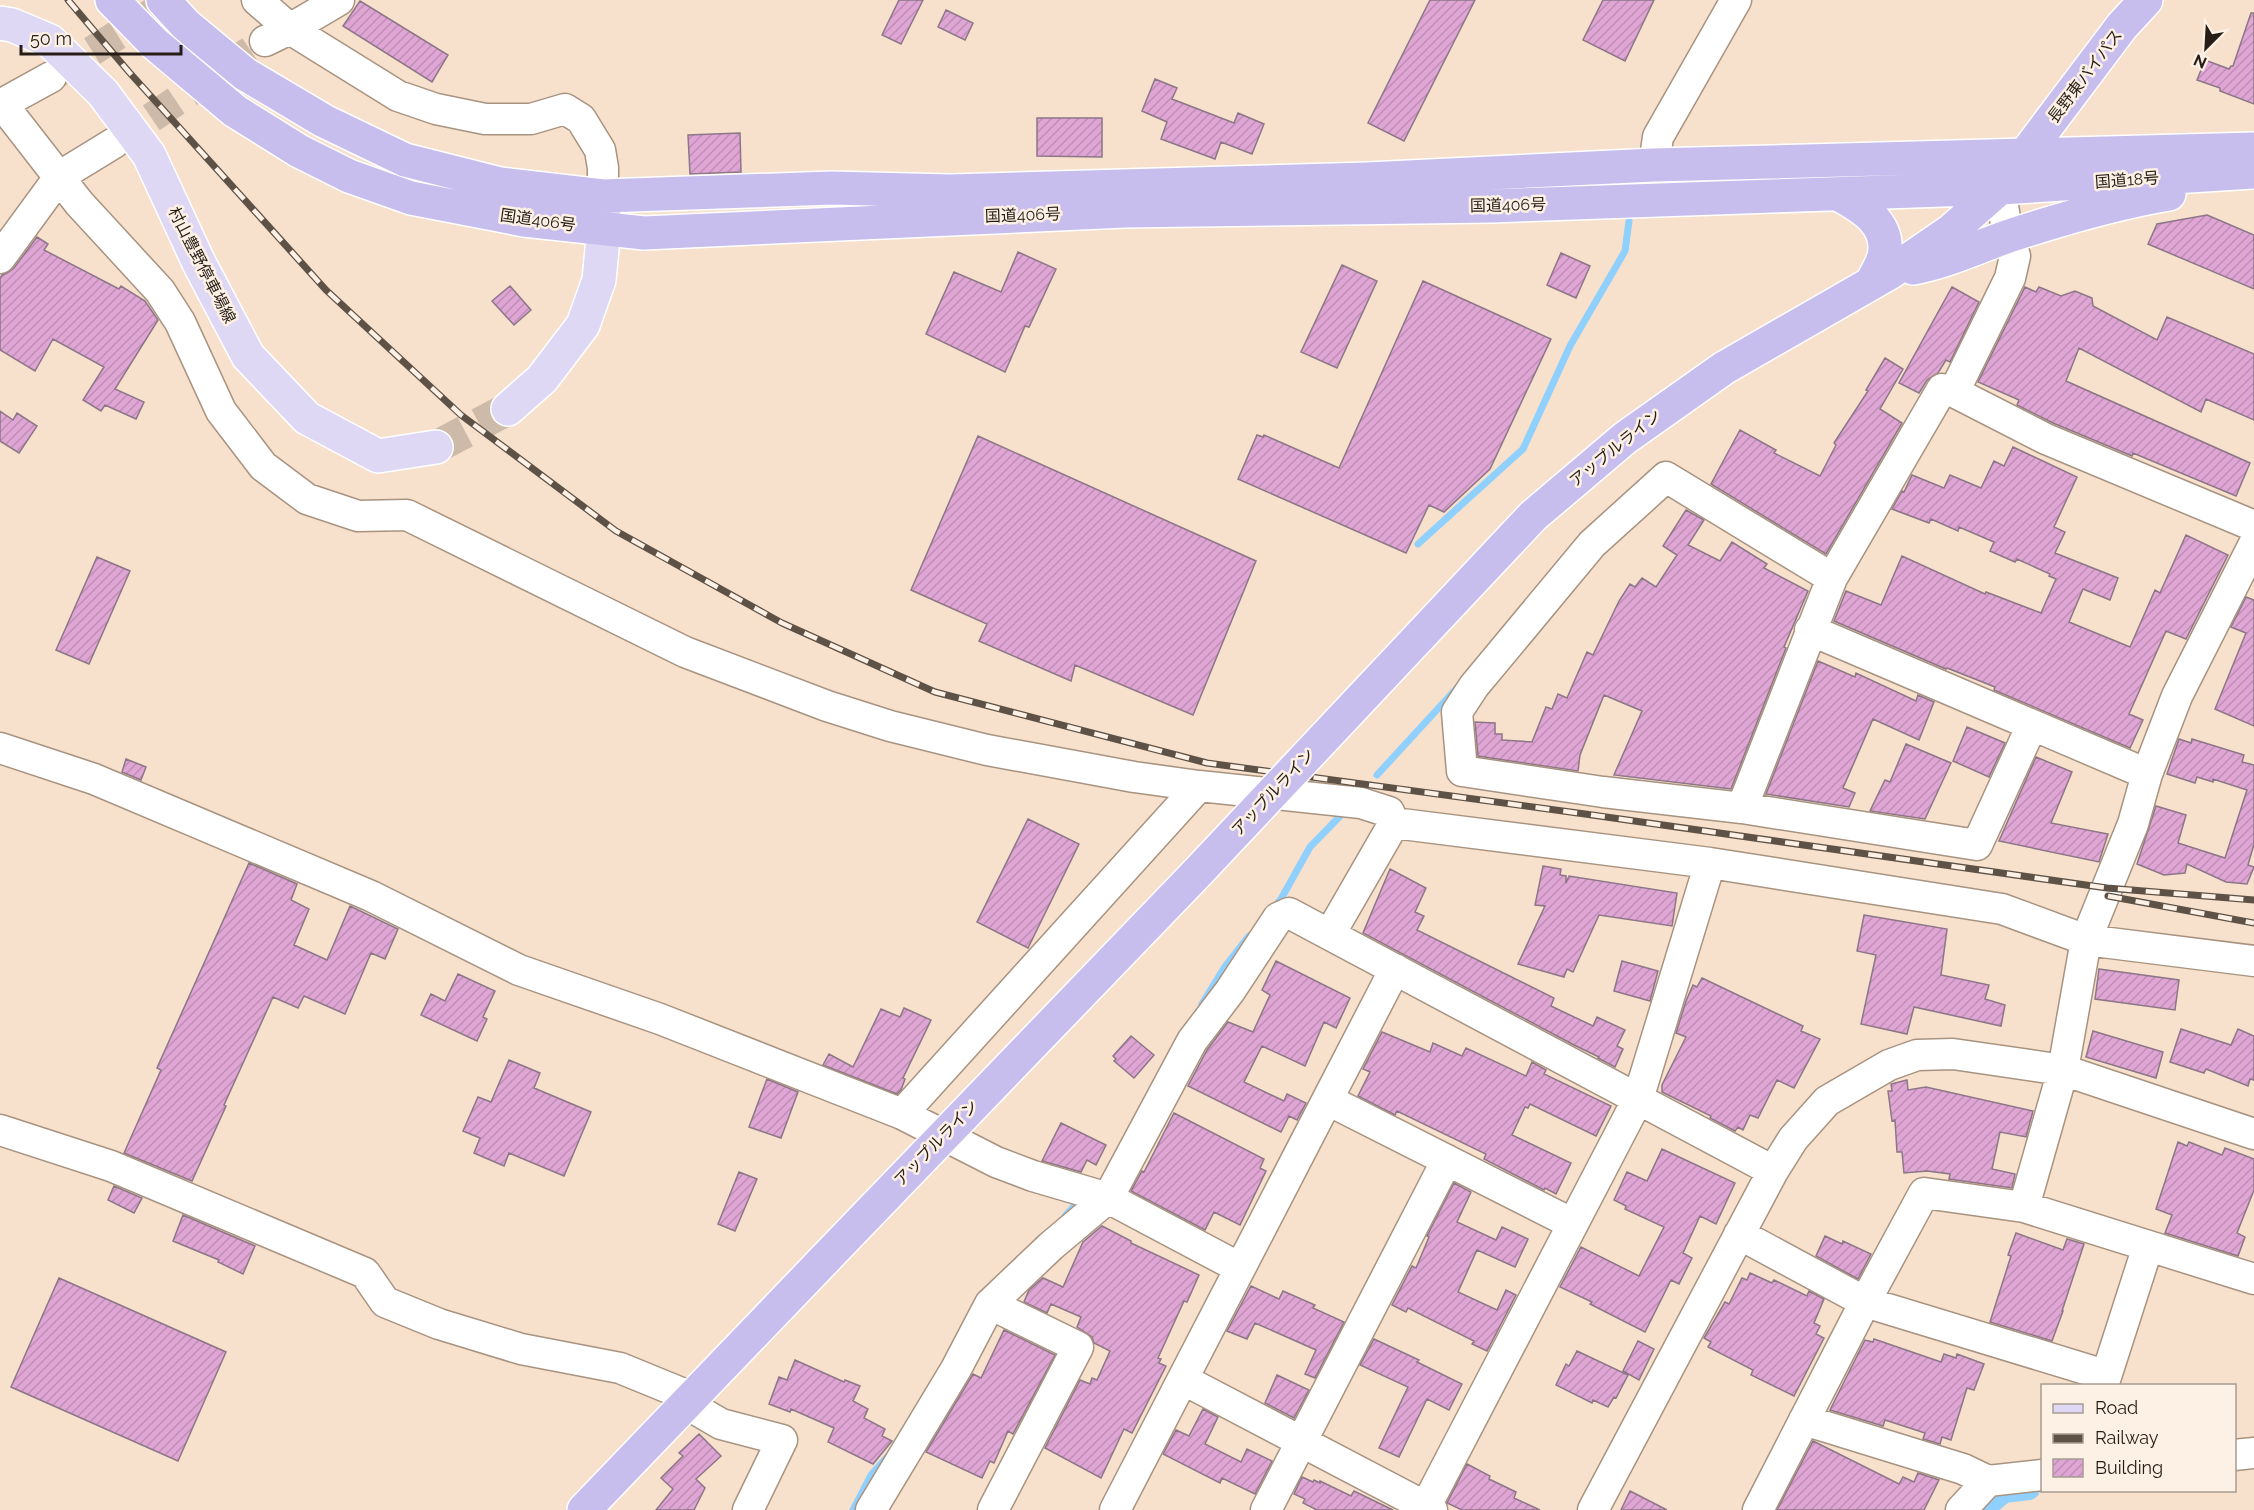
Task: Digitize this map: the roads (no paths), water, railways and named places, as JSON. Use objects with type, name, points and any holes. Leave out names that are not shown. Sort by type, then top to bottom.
[{"type":"highway","name":"国道406号","points":[[112,0],[154,43],[235,111],[299,151],[349,176],[411,198],[525,220],[644,233],[1124,211],[1492,206],[2000,188]]},
{"type":"highway","name":"国道406号","points":[[163,0],[186,25],[245,74],[324,121],[405,160],[500,184],[603,196],[832,188],[950,191],[2026,154]]},
{"type":"highway","name":"長野東バイパス","points":[[2026,154],[2122,26],[2146,0]]},
{"type":"highway","name":"国道18号","points":[[2026,154],[2254,149]]},
{"type":"highway","name":"アップルライン","points":[[584,1510],[1198,872],[1533,516],[1625,438],[1724,368],[1882,277],[1952,230],[2000,188],[2026,154]]},
{"type":"highway","name":"国道18号","points":[[2000,188],[2254,172]]},
{"type":"highway","points":[[1838,195],[1869,212],[1880,226],[1886,242],[1882,277],[1930,265],[2008,236],[2146,198],[2254,183]]},
{"type":"main road","name":"村山豊野停車場線","points":[[0,23],[12,25],[50,41],[103,93],[149,155],[199,263],[248,356],[307,418],[378,456],[436,447]]},
{"type":"main road","points":[[508,409],[542,379],[582,325],[599,280],[603,196]]},
{"type":"street","points":[[257,0],[277,35],[398,96],[436,109],[484,119],[531,119],[565,109],[581,119],[600,150],[603,168],[603,196]]},
{"type":"street","points":[[277,35],[339,0]]},
{"type":"street","points":[[1654,201],[1654,165],[1659,137],[1736,0]]},
{"type":"street","points":[[51,77],[1,104],[79,202],[159,291],[180,322],[221,411],[263,466],[307,499],[358,516],[407,515],[685,652],[827,706],[890,726],[987,750],[1134,777],[1199,786],[1361,802],[1389,812],[1394,824]]},
{"type":"street","points":[[0,258],[60,176],[114,143]]},
{"type":"street","points":[[1954,392],[2010,278],[2015,256],[2008,236],[2000,188]]},
{"type":"street","points":[[1742,808],[1832,578],[1942,389],[1954,392],[2046,439],[2254,526]]},
{"type":"street","points":[[1832,578],[1666,477],[1592,544],[1474,686],[1457,712],[1462,771],[1599,792],[1742,808],[1977,845],[2032,725]]},
{"type":"street","points":[[2024,1207],[2063,1070],[2086,940],[2133,824],[2147,774],[2177,696],[2254,544]]},
{"type":"street","points":[[1810,630],[2147,774]]},
{"type":"street","points":[[0,748],[94,779],[371,896],[519,970],[660,1019],[902,1114],[996,1162],[1033,1176],[1108,1198],[1240,1268]]},
{"type":"street","points":[[902,1114],[1199,786]]},
{"type":"street","points":[[1394,824],[1710,863],[2002,909],[2086,940],[2254,962]]},
{"type":"street","points":[[1330,934],[1394,824]]},
{"type":"street","points":[[1184,1380],[1427,1509],[1638,1099],[1710,863]]},
{"type":"street","points":[[871,1510],[956,1369],[990,1304],[1051,1245],[1108,1198],[1192,1041],[1230,991],[1278,918],[1289,913],[1773,1171]]},
{"type":"street","points":[[1114,1510],[1184,1380],[1395,969]]},
{"type":"street","points":[[1593,1510],[1773,1171],[1793,1140],[1827,1101],[1889,1065],[1917,1055],[1953,1054],[2063,1070],[2254,1134]]},
{"type":"street","points":[[1328,1100],[1573,1224]]},
{"type":"street","points":[[0,1130],[111,1166],[365,1273],[385,1302],[439,1324],[521,1349],[620,1368],[688,1400],[721,1424],[782,1440],[748,1510]]},
{"type":"street","points":[[1266,1510],[1447,1160]]},
{"type":"street","points":[[1758,1510],[1924,1193],[2024,1207],[2254,1279]]},
{"type":"street","points":[[1739,1234],[1865,1302],[2104,1380],[2148,1246]]},
{"type":"street","points":[[990,1304],[1078,1347],[993,1510]]},
{"type":"street","points":[[1804,1420],[1963,1469],[1988,1481],[2041,1475]]},
{"type":"street","points":[[2236,1455],[2254,1453]]},
{"type":"street","points":[[1961,1510],[1988,1481]]},
{"type":"waterway","points":[[1418,544],[1523,449],[1570,346],[1625,251],[1629,221]]},
{"type":"waterway","points":[[1377,775],[1456,689]]},
{"type":"waterway","points":[[1274,907],[1281,899],[1310,847],[1345,811]]},
{"type":"waterway","points":[[1202,1004],[1224,968],[1249,936]]},
{"type":"waterway","points":[[1065,1216],[1077,1203]]},
{"type":"waterway","points":[[853,1510],[871,1475],[888,1456]]},
{"type":"waterway","points":[[1982,1510],[2004,1492],[2029,1489]]},
{"type":"tunnel","points":[[54,75],[173,0]]},
{"type":"tunnel","points":[[114,143],[265,41]]},
{"type":"tunnel","points":[[436,447],[508,409]]},
{"type":"railway","points":[[68,0],[129,72],[326,290],[461,415],[616,531],[782,623],[935,692],[1207,763],[2107,888],[2254,900]]},
{"type":"railway","points":[[2108,896],[2254,923]]}]
